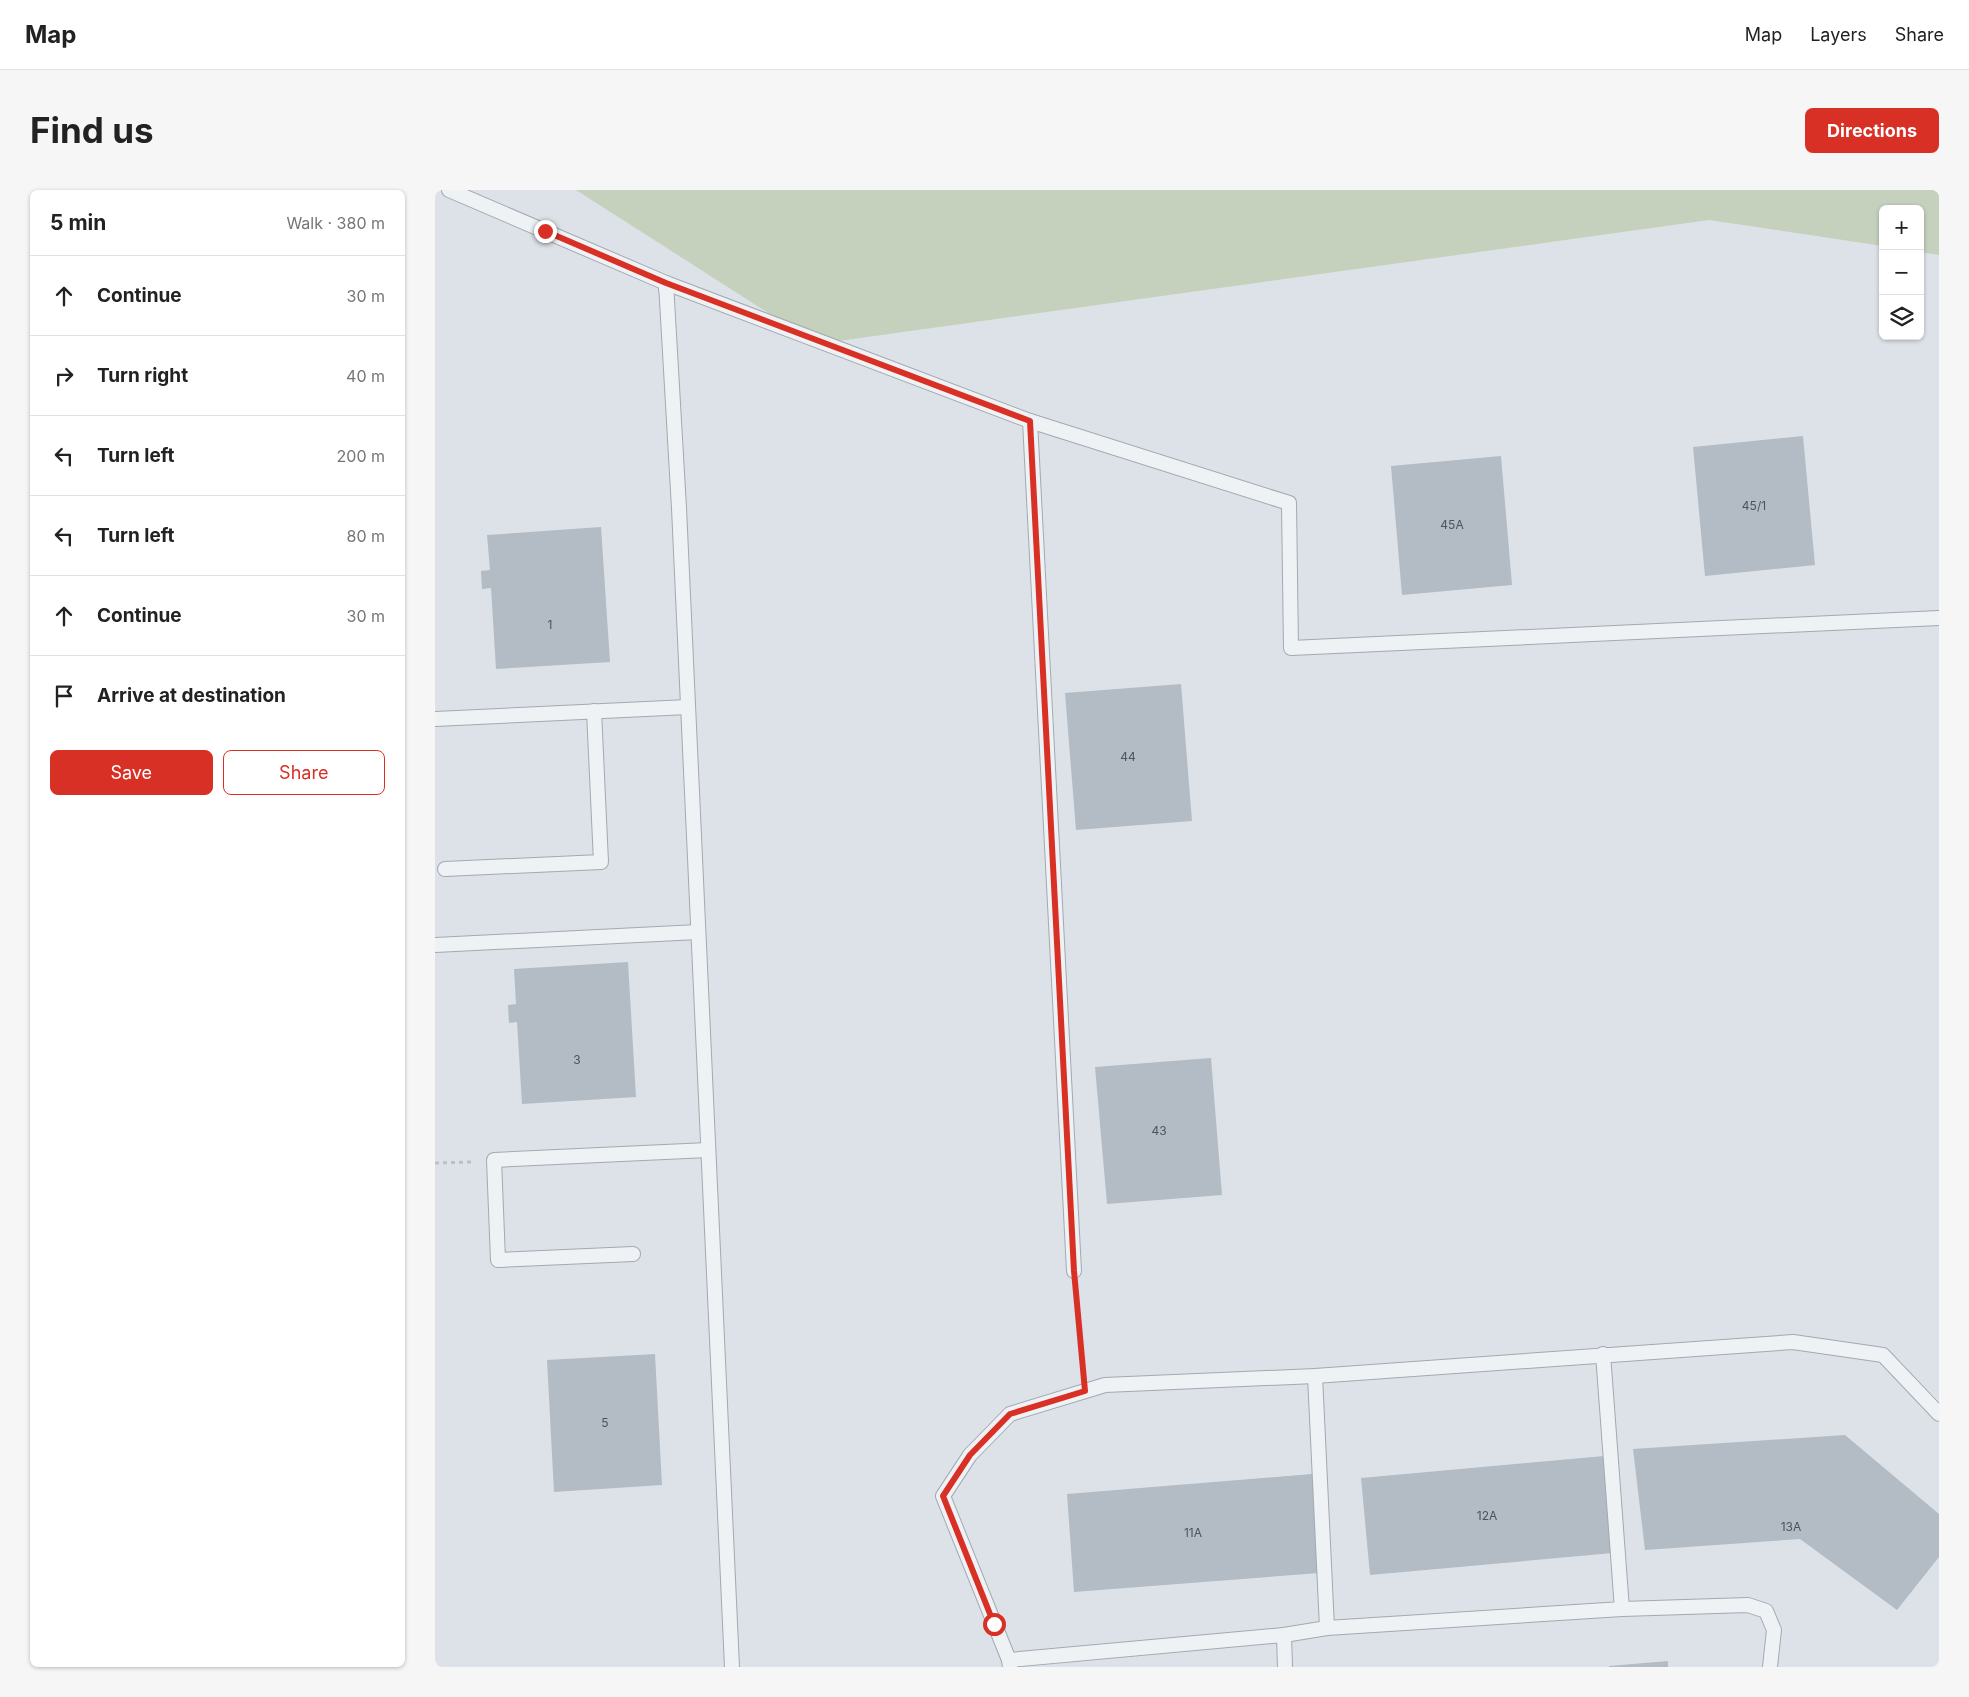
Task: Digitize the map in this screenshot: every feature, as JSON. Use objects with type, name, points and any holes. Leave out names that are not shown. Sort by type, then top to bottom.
[{"type":"lane","points":[[449,190],[666,283],[1030,421],[1289,503],[1291,648],[1939,618]]},
{"type":"lane","points":[[666,283],[688,707],[732,1667]]},
{"type":"lane","points":[[1030,421],[1074,1271]]},
{"type":"lane","points":[[435,719],[688,707]]},
{"type":"lane","points":[[445,869],[601,862],[594,711]]},
{"type":"lane","points":[[435,945],[698,932]]},
{"type":"lane","points":[[633,1254],[498,1260],[494,1160],[708,1150]]},
{"type":"lane","points":[[1770,1667],[1774,1630],[1766,1611],[1748,1605],[1622,1610],[1327,1628],[1284,1635],[1009,1664],[943,1496],[970,1455],[1010,1414],[1105,1385],[1315,1376],[1603,1354],[1793,1342],[1883,1355],[1939,1414]]},
{"type":"lane","points":[[1603,1354],[1622,1610]]},
{"type":"lane","points":[[1315,1376],[1327,1628]]},
{"type":"lane","points":[[1284,1635],[1285,1667]]},
{"type":"path","points":[[435,1163],[494,1160]]},
{"type":"path","points":[[1074,1271],[1085,1391]]},
{"type":"green space","points":[[576,190],[1939,190],[1939,255],[1924,253],[1924,205],[1879,205],[1879,245],[1709,220],[817,344]]},
{"type":"building","points":[[1803,436],[1815,565],[1705,576],[1693,447]]},
{"type":"building","points":[[1501,456],[1512,585],[1402,595],[1391,466]]},
{"type":"building","points":[[601,527],[610,662],[496,669],[491,588],[482,589],[481,571],[490,570],[487,535]]},
{"type":"building","points":[[1181,684],[1192,821],[1076,830],[1065,693]]},
{"type":"building","points":[[628,962],[636,1097],[522,1104],[517,1022],[509,1023],[508,1005],[516,1004],[514,969]]},
{"type":"building","points":[[1211,1058],[1222,1195],[1107,1204],[1095,1067]]},
{"type":"building","points":[[655,1354],[662,1485],[554,1492],[547,1360]]},
{"type":"building","points":[[1845,1435],[1939,1514],[1939,1557],[1897,1610],[1800,1539],[1645,1550],[1633,1449]]},
{"type":"building","points":[[1604,1456],[1613,1553],[1370,1575],[1361,1478]]},
{"type":"building","points":[[1312,1474],[1319,1573],[1074,1592],[1067,1494]]},
{"type":"building","points":[[1668,1661],[1668,1667],[1609,1667],[1609,1666]]},
{"type":"route","points":[[545,231],[666,283],[1030,421],[1074,1271],[1085,1391],[1010,1414],[970,1455],[943,1496],[994,1624]]}]
